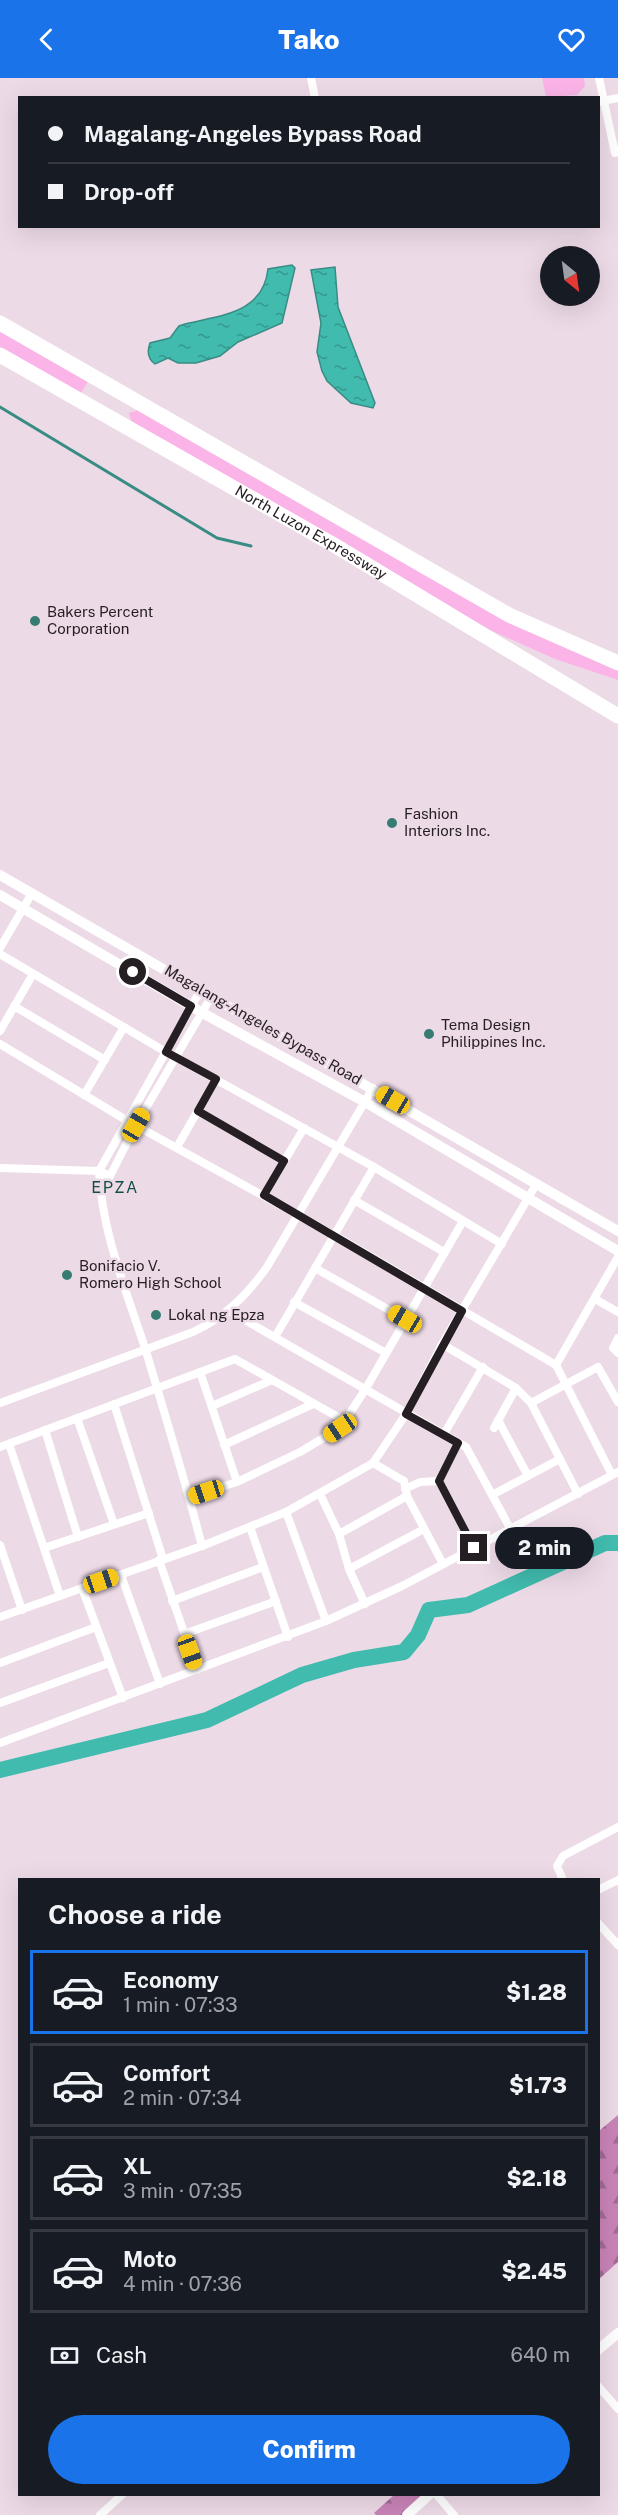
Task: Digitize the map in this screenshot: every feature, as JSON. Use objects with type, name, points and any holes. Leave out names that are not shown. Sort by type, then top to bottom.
[{"type":"highway","name":"North Luzon Expressway","points":[[0,322],[509,615],[618,663]]},
{"type":"highway","name":"North Luzon Expressway","points":[[0,355],[324,540],[618,716]]},
{"type":"street","points":[[311,78],[315,96]]},
{"type":"street","points":[[599,78],[601,101],[615,153]]},
{"type":"street","points":[[601,101],[618,98]]},
{"type":"street","name":"Magalang-Angeles Bypass Road","points":[[0,876],[373,1088],[618,1231]]},
{"type":"street","points":[[0,948],[32,893]]},
{"type":"street","name":"Magalang-Angeles Bypass Road","points":[[0,895],[201,1012],[365,1102],[618,1251]]},
{"type":"street","points":[[0,954],[166,1052],[374,1167],[502,1244]]},
{"type":"street","points":[[0,1031],[33,974]]},
{"type":"street","points":[[200,991],[99,1171],[100,1188],[114,1255],[145,1348],[190,1497],[202,1546]]},
{"type":"street","points":[[100,1188],[110,1176],[136,1125],[211,997]]},
{"type":"street","points":[[14,1006],[105,1060]]},
{"type":"street","points":[[84,1095],[124,1027]]},
{"type":"street","points":[[0,1044],[126,1120],[264,1195],[556,1365],[615,1474],[365,1604],[288,1637],[0,1743]]},
{"type":"street","points":[[177,1147],[216,1079]]},
{"type":"street","points":[[0,1403],[193,1332],[213,1323],[229,1311],[250,1291],[267,1267],[373,1088]]},
{"type":"street","points":[[198,1111],[284,1161]]},
{"type":"street","points":[[264,1195],[304,1128]]},
{"type":"street","points":[[275,1337],[374,1167]]},
{"type":"street","points":[[0,1168],[99,1171],[110,1176]]},
{"type":"street","points":[[0,1617],[202,1546],[286,1512],[373,1463],[406,1414],[442,1344],[537,1183]]},
{"type":"street","points":[[354,1200],[444,1252]]},
{"type":"street","points":[[190,1497],[237,1482],[300,1452],[345,1421],[463,1221]]},
{"type":"street","points":[[556,1365],[618,1257]]},
{"type":"street","points":[[315,1268],[405,1319]]},
{"type":"street","points":[[595,1299],[618,1312]]},
{"type":"street","points":[[294,1302],[386,1353]]},
{"type":"street","points":[[229,1311],[471,1451],[510,1528]]},
{"type":"street","points":[[618,1338],[613,1348],[618,1353]]},
{"type":"street","points":[[442,1344],[516,1388],[531,1403],[578,1494]]},
{"type":"street","points":[[0,1447],[235,1359],[345,1421]]},
{"type":"street","points":[[444,1434],[483,1367]]},
{"type":"street","points":[[531,1403],[598,1367],[618,1402]]},
{"type":"street","points":[[200,1372],[237,1482]]},
{"type":"street","points":[[212,1406],[272,1380]]},
{"type":"street","points":[[516,1388],[496,1424],[528,1476]]},
{"type":"street","points":[[114,1404],[149,1513],[172,1601],[197,1670]]},
{"type":"street","points":[[224,1445],[313,1404]]},
{"type":"street","points":[[77,1418],[114,1524]]},
{"type":"street","points":[[45,1430],[78,1537]]},
{"type":"street","points":[[439,1481],[458,1443]]},
{"type":"street","points":[[9,1444],[60,1596]]},
{"type":"street","points":[[492,1495],[560,1459]]},
{"type":"street","points":[[373,1463],[402,1479],[406,1493],[443,1564]]},
{"type":"street","points":[[339,1534],[420,1482],[439,1481]]},
{"type":"street","points":[[439,1481],[474,1548]]},
{"type":"street","points":[[320,1494],[339,1534],[349,1569],[365,1604]]},
{"type":"street","points":[[286,1512],[326,1621]]},
{"type":"street","points":[[44,1548],[149,1513]]},
{"type":"street","points":[[249,1527],[288,1637]]},
{"type":"street","points":[[349,1569],[424,1529]]},
{"type":"street","points":[[0,1545],[3,1562],[22,1610]]},
{"type":"street","points":[[172,1601],[263,1567]]},
{"type":"street","points":[[121,1575],[160,1684]]},
{"type":"street","points":[[82,1588],[123,1698]]},
{"type":"street","points":[[183,1634],[276,1601]]},
{"type":"street","points":[[0,1662],[96,1627]]},
{"type":"street","points":[[0,1703],[109,1663]]},
{"type":"street","points":[[562,1878],[557,1866],[563,1856],[618,1827]]},
{"type":"street","points":[[600,1889],[618,1880]]},
{"type":"street","points":[[600,1925],[618,1945]]},
{"type":"street","points":[[600,2347],[618,2333]]},
{"type":"street","points":[[600,2388],[618,2409]]},
{"type":"street","points":[[100,2515],[121,2496]]},
{"type":"street","points":[[408,2515],[428,2496]]},
{"type":"street","points":[[438,2496],[454,2515]]},
{"type":"shaded area","points":[[542,78],[584,78],[585,86],[577,95],[546,96]]},
{"type":"shaded area","points":[[0,330],[89,380],[81,393],[0,350]]},
{"type":"shaded area","points":[[141,409],[618,669],[618,680],[555,659],[481,626],[132,424],[129,413]]},
{"type":"green space","points":[[618,2115],[618,2262],[600,2278],[600,2130]]},
{"type":"green space","points":[[393,2496],[426,2496],[403,2515],[376,2515],[374,2513]]},
{"type":"water","points":[[292,265],[295,268],[282,323],[238,342],[220,356],[196,363],[178,363],[168,358],[155,364],[151,360],[148,352],[150,343],[170,338],[179,326],[225,315],[249,304],[264,284],[268,269]]},
{"type":"water","points":[[335,267],[338,307],[375,403],[373,408],[351,403],[327,381],[322,371],[317,352],[321,323],[311,270]]},
{"type":"waterway","points":[[0,407],[217,538],[251,546]]},
{"type":"waterway","points":[[0,1770],[207,1720],[302,1675],[354,1660],[404,1652],[418,1635],[429,1610],[468,1605],[605,1543],[618,1543]]},
{"type":"place","name":"Bakers Percent Corporation","points":[[35,621]]},
{"type":"place","name":"Fashion Interiors Inc.","points":[[392,823]]},
{"type":"place","name":"Tema Design Philippines Inc.","points":[[429,1034]]},
{"type":"place","name":"Bonifacio V. Romero High School","points":[[67,1275]]},
{"type":"place","name":"Lokal ng Epza","points":[[156,1315]]},
{"type":"district","name":"EPZA","points":[[115,1187]]},
{"type":"route","points":[[133,972],[191,1006],[166,1052],[216,1079],[198,1111],[284,1161],[264,1195],[462,1311],[442,1344],[406,1414],[458,1443],[439,1481],[474,1548]]}]
